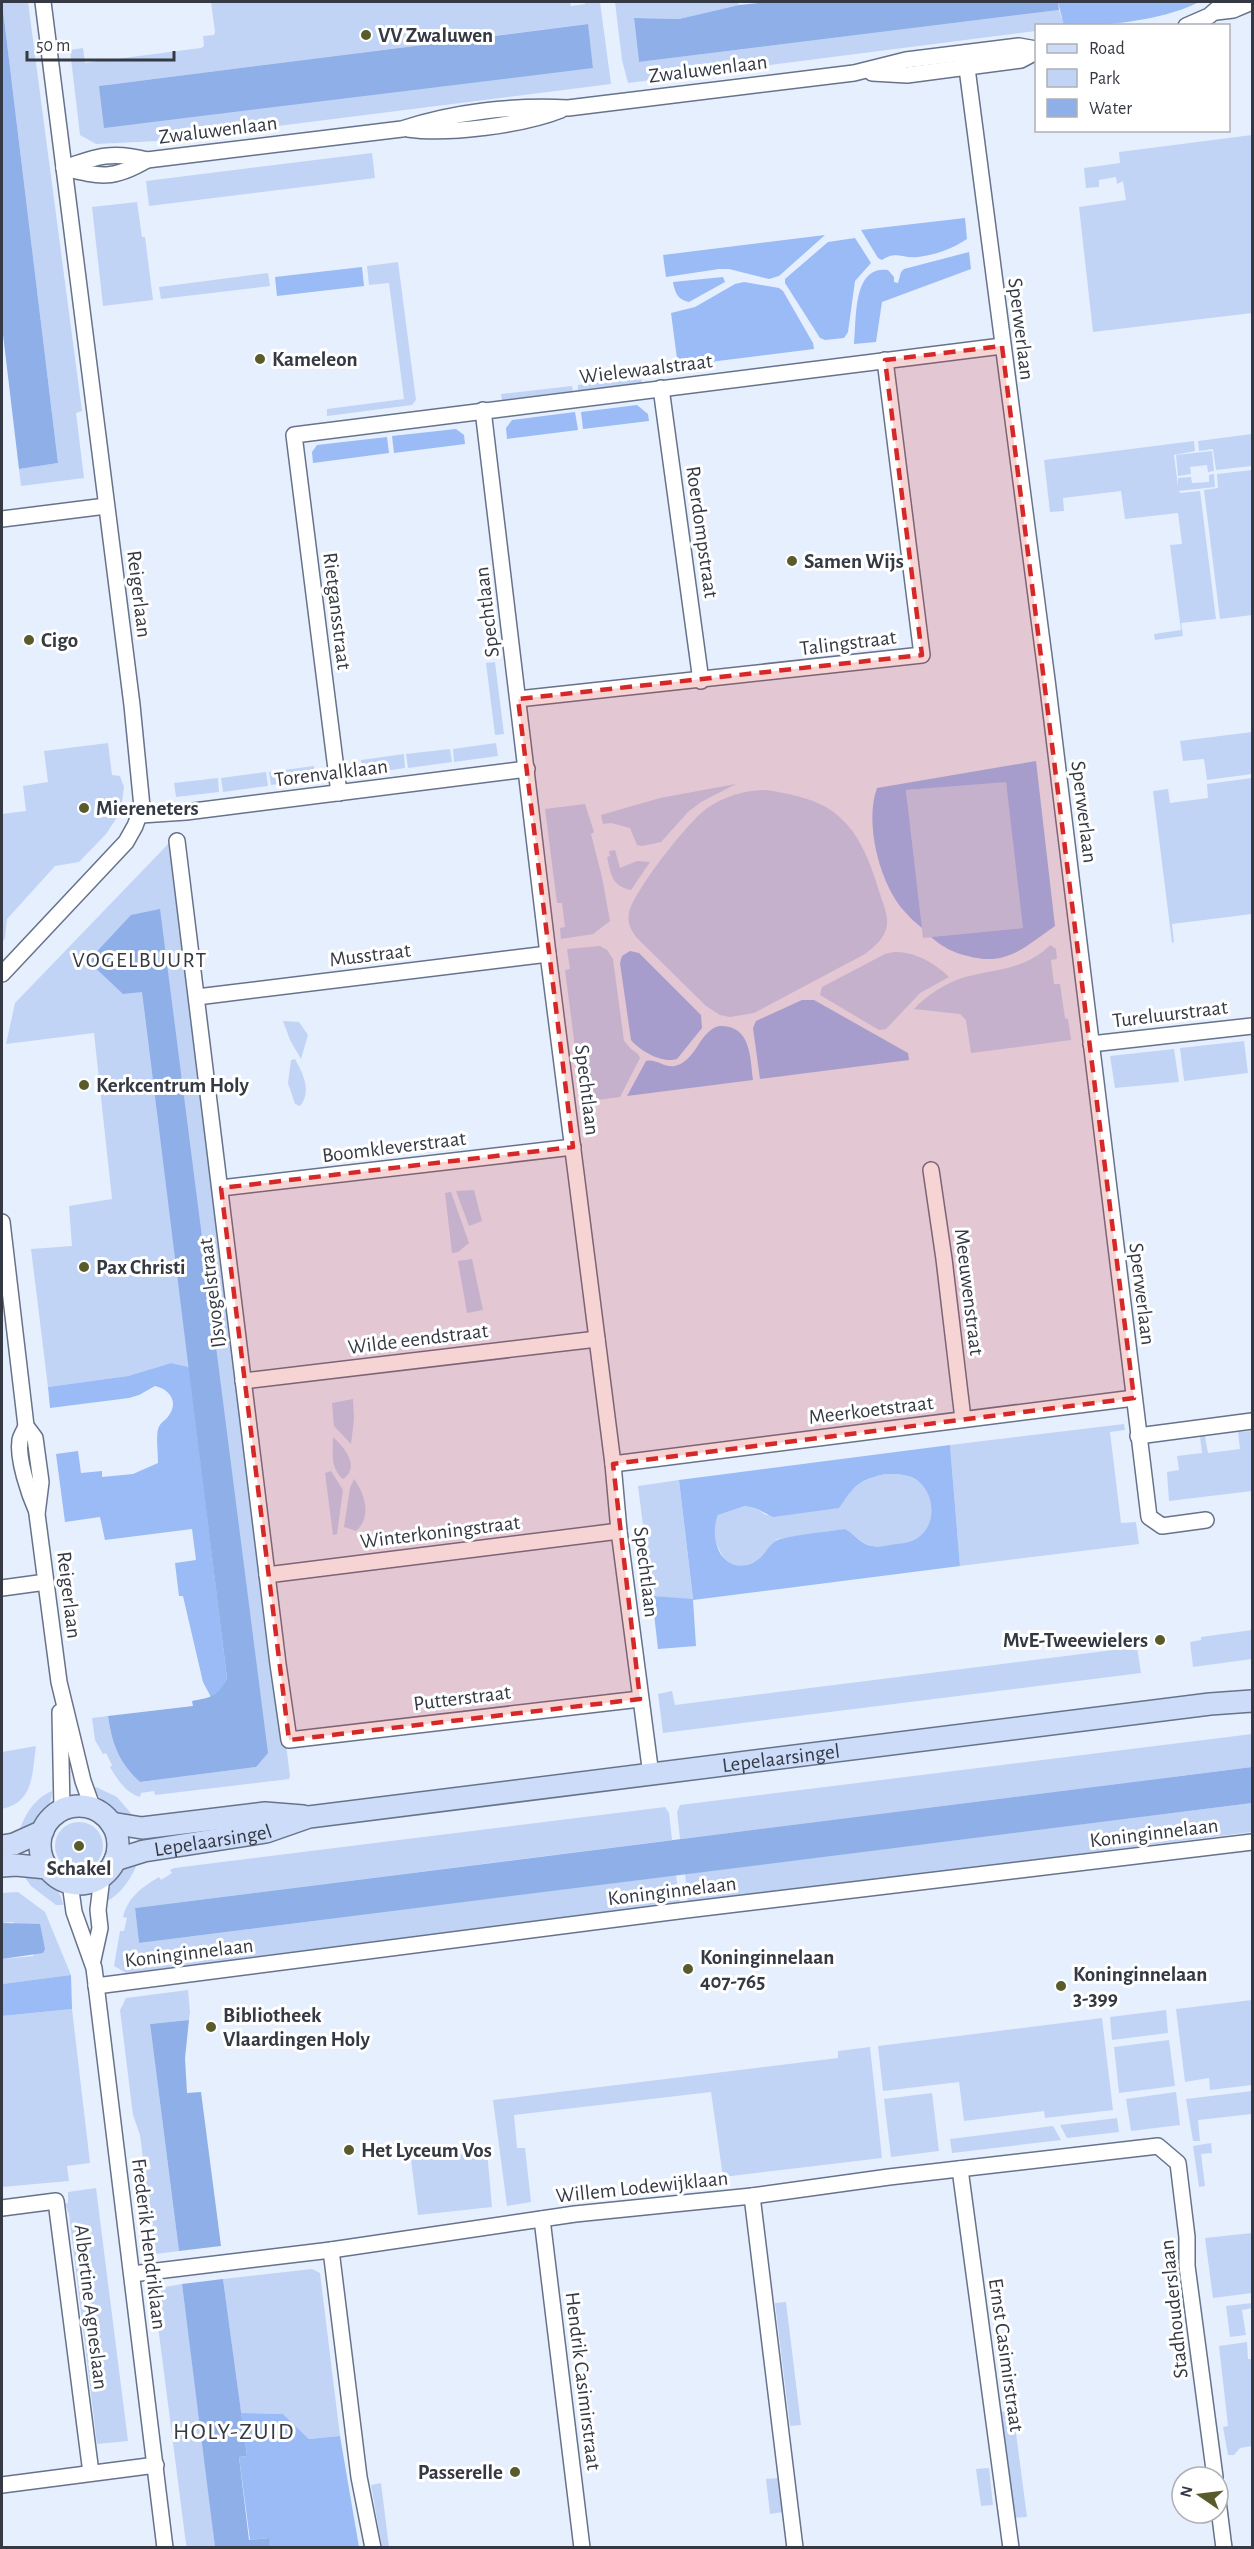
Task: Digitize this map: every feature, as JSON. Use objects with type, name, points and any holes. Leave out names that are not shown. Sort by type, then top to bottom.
[{"type":"street","name":"Reigerlaan","points":[[2,974],[126,842],[141,815],[141,784],[43,2]]},
{"type":"street","points":[[1189,24],[1214,8],[1233,10],[1252,2]]},
{"type":"street","name":"Zwaluwenlaan","points":[[64,168],[93,157],[124,154],[147,160],[402,129],[429,132],[537,120],[568,108],[854,73],[907,75],[966,60],[1021,60],[1035,51]]},
{"type":"street","name":"Sperwerlaan","points":[[966,60],[1048,690],[1149,1517],[1162,1526],[1206,1520]]},
{"type":"street","name":"Wielewaalstraat","points":[[294,435],[1002,346]]},
{"type":"street","name":"Talingstraat","points":[[518,699],[700,681],[922,655],[885,360]]},
{"type":"street","name":"Roerdompstraat","points":[[661,388],[700,681]]},
{"type":"street","name":"Spechtlaan","points":[[483,410],[548,954],[613,1464],[619,1531],[651,1775]]},
{"type":"street","name":"Rietgansstraat","points":[[294,435],[339,793]]},
{"type":"street","points":[[2,519],[106,506]]},
{"type":"street","name":"Torenvalklaan","points":[[141,815],[186,812],[527,769]]},
{"type":"street","name":"IJsvogelstraat","points":[[177,841],[267,1575],[290,1740]]},
{"type":"street","name":"Musstraat","points":[[197,997],[548,954]]},
{"type":"street","name":"Tureluurstraat","points":[[1091,1044],[1252,1026]]},
{"type":"street","name":"Boomkleverstraat","points":[[221,1188],[573,1147]]},
{"type":"street","name":"Meeuwenstraat","points":[[931,1170],[946,1269],[963,1419]]},
{"type":"street","name":"Reigerlaan","points":[[2,1222],[26,1426],[20,1440],[24,1473],[37,1514],[59,1682],[62,1810]]},
{"type":"street","name":"Wilde eendstraat","points":[[243,1381],[597,1340]]},
{"type":"street","name":"Meerkoetstraat","points":[[613,1464],[1134,1398]]},
{"type":"street","points":[[1138,1436],[1252,1421]]},
{"type":"street","name":"Winterkoningstraat","points":[[267,1575],[619,1531]]},
{"type":"street","points":[[2,1588],[46,1582]]},
{"type":"street","name":"Reigerlaan","points":[[59,1682],[83,1781],[93,1809]]},
{"type":"street","name":"Putterstraat","points":[[290,1740],[640,1699]]},
{"type":"street","name":"Lepelaarsingel","points":[[111,1823],[142,1828],[265,1813],[309,1817],[1210,1704],[1252,1701]]},
{"type":"street","points":[[80,1806],[93,1809],[111,1823],[118,1845],[115,1860],[102,1877],[83,1884],[70,1883],[62,1880],[47,1868],[40,1850],[43,1831],[48,1821],[62,1810],[80,1806]]},
{"type":"street","name":"Lepelaarsingel","points":[[115,1860],[144,1851],[266,1832],[309,1817]]},
{"type":"street","points":[[2,1846],[14,1844],[43,1831]]},
{"type":"street","name":"Koninginnelaan","points":[[96,1986],[686,1910],[1252,1842]]},
{"type":"street","points":[[2,1866],[47,1868]]},
{"type":"street","name":"Frederik Hendriklaan","points":[[102,1877],[98,1910],[100,1928],[93,1960],[167,2543]]},
{"type":"street","name":"Frederik Hendriklaan","points":[[70,1883],[79,1931],[93,1960]]},
{"type":"street","name":"Willem Lodewijklaan","points":[[132,2274],[331,2250],[542,2219],[752,2196],[1158,2146]]},
{"type":"street","name":"Stadhouderslaan","points":[[1158,2146],[1178,2163],[1187,2237],[1188,2266],[1213,2465]]},
{"type":"street","name":"Ernst Casimirstraat","points":[[960,2169],[1011,2547]]},
{"type":"street","points":[[752,2196],[795,2547]]},
{"type":"street","name":"Albertine Agneslaan","points":[[2,2208],[56,2201],[91,2473]]},
{"type":"street","name":"Hendrik Casimirstraat","points":[[542,2219],[582,2547]]},
{"type":"street","points":[[331,2250],[359,2477],[373,2547]]},
{"type":"street","points":[[2,2485],[156,2465]]},
{"type":"street","points":[[1221,2525],[1224,2547]]},
{"type":"highlighted area","points":[[1002,346],[1134,1398],[613,1464],[640,1699],[289,1740],[221,1188],[573,1147],[518,699],[922,655],[885,360]]},
{"type":"green space","points":[[2,2],[28,2],[82,411],[76,413],[84,478],[21,486],[19,469],[58,463]]},
{"type":"green space","points":[[211,2],[570,2],[571,6],[585,4],[585,2],[600,2],[611,84],[159,141],[96,144],[80,135],[70,50],[83,48],[85,63],[201,48],[204,46],[203,36],[214,35]],"holes":[[[587,24],[593,68],[99,86]]]},
{"type":"green space","points":[[615,2],[738,2],[739,5],[679,19],[634,18],[639,62],[1059,10],[1064,24],[1035,24],[1035,31],[628,83],[622,60]]},
{"type":"green space","points":[[1252,135],[1252,313],[1093,332],[1079,207],[1126,200],[1123,181],[1117,184],[1116,177],[1099,180],[1099,187],[1086,188],[1084,168],[1120,163],[1119,152]]},
{"type":"green space","points":[[372,153],[375,178],[149,206],[146,181]]},
{"type":"green space","points":[[137,202],[142,237],[145,237],[153,300],[103,306],[92,207]]},
{"type":"green space","points":[[398,262],[416,400],[412,405],[327,416],[327,409],[404,399],[389,283],[369,285],[367,266]]},
{"type":"green space","points":[[268,273],[270,286],[161,299],[159,287]]},
{"type":"green space","points":[[641,377],[642,383],[578,391],[578,385]]},
{"type":"green space","points":[[572,386],[573,391],[502,400],[501,394]]},
{"type":"green space","points":[[1252,434],[1252,466],[1216,470],[1213,449],[1199,451],[1198,441]]},
{"type":"green space","points":[[1194,441],[1195,451],[1174,455],[1178,486],[1178,478],[1191,477],[1192,483],[1209,482],[1209,475],[1214,474],[1215,487],[1179,491],[1180,493],[1200,491],[1216,619],[1181,623],[1183,636],[1155,640],[1154,634],[1181,630],[1170,545],[1182,544],[1178,513],[1125,519],[1121,491],[1063,498],[1064,511],[1050,512],[1044,460]]},
{"type":"green space","points":[[1212,451],[1214,471],[1208,472],[1207,465],[1190,467],[1191,474],[1178,476],[1176,455]]},
{"type":"green space","points":[[1252,470],[1252,615],[1220,619],[1204,490],[1218,488],[1217,474]]},
{"type":"green space","points":[[495,662],[504,734],[495,735],[486,663]]},
{"type":"green space","points":[[1252,732],[1252,774],[1207,780],[1204,759],[1183,761],[1180,741]]},
{"type":"green space","points":[[108,743],[112,775],[120,776],[124,787],[116,819],[106,834],[79,862],[55,866],[7,919],[5,938],[2,943],[2,814],[26,811],[23,786],[48,782],[44,751]]},
{"type":"green space","points":[[496,743],[498,756],[454,762],[453,749]]},
{"type":"green space","points":[[450,749],[452,762],[408,768],[406,754]]},
{"type":"green space","points":[[404,754],[405,768],[363,774],[361,760]]},
{"type":"green space","points":[[314,766],[316,780],[271,785],[269,772]]},
{"type":"green space","points":[[266,772],[268,786],[223,792],[221,778]]},
{"type":"green space","points":[[218,778],[219,792],[176,797],[174,783]]},
{"type":"green space","points":[[1252,778],[1252,914],[1172,924],[1174,942],[1172,943],[1153,791],[1168,789],[1170,803],[1208,798],[1207,784]]},
{"type":"green space","points":[[1006,781],[1024,928],[923,938],[906,790]]},
{"type":"green space","points":[[736,784],[701,802],[688,812],[661,842],[637,845],[630,828],[611,823],[603,824],[601,815],[660,798]]},
{"type":"green space","points":[[767,790],[794,795],[821,804],[845,822],[859,840],[869,861],[885,909],[887,925],[882,938],[865,954],[754,1013],[730,1017],[720,1015],[706,1006],[637,938],[630,926],[629,913],[650,874],[698,816],[713,804],[728,797],[750,791]]},
{"type":"green space","points":[[585,804],[594,832],[591,834],[610,921],[593,934],[561,939],[560,928],[565,927],[562,903],[557,903],[545,809]]},
{"type":"green space","points":[[172,840],[290,1776],[289,1779],[155,1795],[154,1791],[141,1793],[140,1797],[126,1789],[113,1772],[106,1753],[103,1754],[95,1740],[92,1718],[108,1716],[118,1752],[127,1768],[140,1782],[256,1767],[142,992],[189,1367],[171,1363],[128,1376],[48,1387],[31,1249],[72,1246],[69,1206],[112,1199],[94,1033],[6,1044],[15,1003]]},
{"type":"green space","points":[[615,850],[620,868],[637,861],[650,862],[631,890],[616,883],[611,874],[607,857],[610,856],[609,851]]},
{"type":"green space","points":[[1050,945],[1056,949],[1057,959],[1051,960],[1054,984],[1060,984],[1071,1040],[971,1053],[966,1020],[960,1014],[914,1009],[931,994],[951,982],[1021,964]]},
{"type":"green space","points":[[600,946],[607,950],[613,959],[624,1041],[640,1058],[620,1097],[582,1102],[565,970],[570,969],[567,949]]},
{"type":"green space","points":[[902,952],[924,959],[949,977],[920,993],[886,1029],[879,1030],[820,995],[822,987],[885,954]]},
{"type":"green space","points":[[283,1021],[299,1022],[308,1035],[301,1059],[290,1040]]},
{"type":"green space","points":[[1244,1041],[1248,1073],[1184,1081],[1180,1048]]},
{"type":"green space","points":[[1174,1049],[1179,1082],[1115,1088],[1110,1056]]},
{"type":"green space","points":[[295,1059],[306,1088],[304,1100],[300,1106],[295,1104],[288,1083],[291,1060]]},
{"type":"green space","points":[[474,1190],[482,1221],[469,1226],[456,1191]]},
{"type":"green space","points":[[451,1192],[469,1243],[458,1252],[452,1253],[445,1193]]},
{"type":"green space","points":[[472,1259],[483,1310],[467,1313],[458,1261]]},
{"type":"green space","points":[[353,1399],[354,1419],[351,1444],[334,1426],[332,1403]]},
{"type":"green space","points":[[1124,1424],[1125,1430],[1110,1432],[1121,1523],[1136,1522],[1139,1544],[960,1566],[950,1445]]},
{"type":"green space","points":[[1251,1431],[1252,1491],[1169,1501],[1167,1472],[1179,1470],[1177,1456],[1202,1453],[1200,1437],[1205,1436],[1208,1453],[1240,1449],[1238,1432]]},
{"type":"green space","points":[[333,1437],[342,1446],[351,1463],[351,1469],[343,1479],[334,1465]]},
{"type":"green space","points":[[331,1471],[343,1490],[337,1534],[333,1535],[325,1473]]},
{"type":"green space","points":[[886,1474],[914,1478],[926,1489],[931,1505],[930,1521],[921,1535],[912,1541],[875,1547],[864,1543],[845,1529],[777,1539],[755,1563],[739,1567],[725,1561],[716,1544],[714,1529],[718,1515],[745,1506],[755,1508],[766,1515],[838,1508],[858,1485]]},
{"type":"green space","points":[[354,1479],[364,1498],[365,1505],[364,1519],[356,1531],[344,1527],[350,1488]]},
{"type":"green space","points":[[679,1480],[693,1600],[652,1596],[638,1486]]},
{"type":"green space","points":[[1252,1630],[1252,1659],[1193,1667],[1190,1642],[1201,1640],[1201,1637]]},
{"type":"green space","points":[[1137,1647],[1141,1673],[663,1733],[658,1694],[672,1691],[675,1705]]},
{"type":"green space","points":[[1252,1734],[1252,1767],[680,1839],[677,1812],[680,1805]]},
{"type":"green space","points":[[36,1746],[32,1776],[26,1793],[20,1800],[2,1809],[2,1752]]},
{"type":"green space","points":[[94,1788],[117,1797],[135,1818],[121,1816],[110,1810]]},
{"type":"green space","points":[[52,1791],[49,1804],[42,1816],[19,1831],[31,1807]]},
{"type":"green space","points":[[1252,1803],[1252,1832],[688,1903],[685,1874]]},
{"type":"green space","points":[[665,1807],[669,1813],[672,1840],[135,1908],[139,1943],[676,1875],[680,1904],[126,1973],[114,1966],[120,1931],[124,1931],[127,1918],[123,1917],[128,1904],[141,1889],[159,1877],[161,1880],[172,1873],[170,1870],[174,1868]]},
{"type":"green space","points":[[79,1822],[96,1829],[103,1846],[96,1863],[79,1870],[62,1863],[55,1846],[62,1829]]},
{"type":"green space","points":[[138,1861],[126,1885],[106,1902],[115,1876],[125,1867]]},
{"type":"green space","points":[[23,1875],[49,1882],[58,1892],[63,1905],[56,1905],[31,1886]]},
{"type":"green space","points":[[18,1892],[45,1912],[71,1975],[2,1984],[2,1959],[34,1956],[13,1922],[2,1923],[2,1893]]},
{"type":"green space","points":[[188,1990],[189,2020],[150,2024],[179,2251],[156,2254],[144,2171],[151,2169],[149,2157],[143,2158],[140,2135],[133,2115],[120,2010],[126,1998]]},
{"type":"green space","points":[[1252,2000],[1252,2085],[1210,2090],[1209,2078],[1185,2082],[1176,2009]]},
{"type":"green space","points":[[72,2009],[90,2163],[67,2166],[69,2181],[2,2187],[2,2016]]},
{"type":"green space","points":[[1166,2010],[1168,2033],[1112,2040],[1110,2017]]},
{"type":"green space","points":[[1102,2018],[1113,2110],[1045,2118],[1044,2111],[964,2121],[959,2082],[883,2091],[878,2046]]},
{"type":"green space","points":[[1169,2040],[1175,2086],[1119,2093],[1114,2047]]},
{"type":"green space","points":[[870,2047],[882,2158],[723,2177],[711,2092],[514,2115],[517,2148],[525,2148],[531,2202],[507,2206],[493,2100],[838,2058],[838,2051]]},
{"type":"green space","points":[[1252,2091],[1252,2114],[1198,2120],[1200,2141],[1193,2141],[1186,2099]]},
{"type":"green space","points":[[1176,2092],[1180,2125],[1131,2131],[1126,2099]]},
{"type":"green space","points":[[932,2093],[939,2151],[891,2157],[884,2099]]},
{"type":"green space","points":[[1117,2118],[1119,2132],[1067,2138],[1060,2125]]},
{"type":"green space","points":[[1053,2126],[1061,2140],[952,2153],[950,2139]]},
{"type":"green space","points":[[1211,2143],[1212,2153],[1201,2154],[1205,2186],[1199,2187],[1193,2146]]},
{"type":"green space","points":[[487,2151],[492,2207],[418,2215],[411,2160]]},
{"type":"green space","points":[[96,2188],[128,2441],[97,2444],[69,2214],[65,2204],[68,2203],[68,2192]]},
{"type":"green space","points":[[1252,2233],[1252,2293],[1213,2298],[1205,2238]]},
{"type":"green space","points":[[312,2269],[320,2273],[340,2436],[309,2439],[283,2414],[241,2413],[223,2279]]},
{"type":"green space","points":[[182,2284],[215,2547],[187,2547],[186,2544],[154,2295],[159,2288]]},
{"type":"green space","points":[[786,2302],[801,2425],[790,2426],[775,2303]]},
{"type":"green space","points":[[1252,2303],[1252,2308],[1242,2310],[1246,2335],[1230,2337],[1226,2306]]},
{"type":"green space","points":[[1247,2342],[1248,2359],[1252,2359],[1252,2446],[1240,2448],[1234,2455],[1228,2455],[1223,2427],[1228,2426],[1219,2346]]},
{"type":"green space","points":[[1013,2410],[1027,2517],[1013,2518],[1000,2412]]},
{"type":"green space","points":[[989,2468],[993,2505],[981,2506],[976,2469]]},
{"type":"green space","points":[[779,2478],[783,2512],[770,2514],[766,2479]]},
{"type":"green space","points":[[381,2483],[389,2547],[382,2547],[371,2485]]},
{"type":"shaded area","points":[[1058,2],[1197,2],[1166,14],[1132,21],[1106,24],[1064,24]]},
{"type":"shaded area","points":[[965,218],[967,239],[943,251],[918,257],[896,255],[882,260],[878,258],[861,230]]},
{"type":"shaded area","points":[[825,235],[779,276],[769,279],[729,269],[666,277],[663,255]]},
{"type":"shaded area","points":[[855,238],[871,263],[855,281],[848,332],[844,338],[825,340],[820,338],[785,283],[785,279],[828,242]]},
{"type":"shaded area","points":[[969,252],[971,269],[882,302],[876,342],[854,344],[859,296],[868,276],[876,271],[888,270],[894,277],[894,282],[898,283],[904,269]]},
{"type":"shaded area","points":[[362,267],[364,286],[277,296],[275,277]]},
{"type":"shaded area","points":[[723,277],[725,282],[689,302],[682,300],[678,295],[673,282]]},
{"type":"shaded area","points":[[744,282],[779,288],[783,291],[813,343],[814,349],[678,366],[671,313],[695,307],[735,284]]},
{"type":"shaded area","points":[[637,405],[648,414],[649,421],[583,429],[581,412]]},
{"type":"shaded area","points":[[575,412],[578,430],[507,439],[506,428],[512,420]]},
{"type":"shaded area","points":[[456,429],[464,435],[465,444],[394,453],[392,436]]},
{"type":"shaded area","points":[[387,437],[389,453],[313,463],[312,452],[317,445]]},
{"type":"shaded area","points":[[1036,761],[1055,926],[1024,948],[1004,957],[981,959],[953,951],[931,937],[1023,928],[1006,782],[906,790],[922,928],[896,900],[882,870],[872,818],[877,788]]},
{"type":"shaded area","points":[[630,951],[639,953],[701,1015],[702,1028],[677,1059],[665,1060],[652,1056],[631,1040],[620,963],[622,956]]},
{"type":"shaded area","points":[[802,1000],[814,1000],[908,1053],[909,1060],[760,1079],[753,1028],[756,1021]]},
{"type":"shaded area","points":[[719,1026],[730,1027],[743,1036],[749,1052],[753,1080],[627,1096],[646,1061],[669,1066],[678,1065],[690,1057],[712,1029]]},
{"type":"shaded area","points":[[171,1363],[189,1367],[227,1678],[220,1692],[211,1697],[203,1682],[183,1596],[179,1596],[175,1563],[196,1560],[192,1529],[105,1540],[100,1517],[65,1522],[56,1454],[78,1451],[81,1473],[102,1471],[102,1477],[133,1474],[158,1463],[158,1429],[171,1412],[172,1398],[165,1390],[155,1386],[129,1398],[50,1408],[48,1387],[128,1376]]},
{"type":"shaded area","points":[[950,1445],[960,1566],[693,1600],[696,1646],[658,1649],[652,1596],[693,1599],[679,1480]],"holes":[[[886,1474],[914,1478],[926,1489],[931,1505],[930,1521],[921,1535],[912,1541],[875,1547],[864,1543],[845,1529],[780,1539],[773,1543],[757,1561],[742,1566],[726,1560],[720,1553],[715,1534],[718,1515],[745,1506],[773,1517],[839,1508],[849,1494],[863,1481]]]},
{"type":"shaded area","points":[[71,1975],[72,2009],[2,2016],[2,1984]]},
{"type":"shaded area","points":[[241,2413],[283,2414],[309,2439],[340,2436],[359,2547],[270,2547],[268,2538],[250,2540],[239,2457],[247,2456]]},
{"type":"water","points":[[2,2],[58,463],[19,469],[2,326]]},
{"type":"water","points":[[769,2],[1058,2],[1059,10],[639,62],[634,18],[679,19],[739,5]]},
{"type":"water","points":[[588,24],[593,68],[104,128],[99,86]]},
{"type":"water","points":[[160,909],[268,1753],[256,1767],[140,1782],[127,1768],[118,1752],[108,1716],[193,1706],[192,1701],[217,1693],[227,1678],[142,992],[123,994],[88,961],[131,915]]},
{"type":"water","points":[[1252,1767],[1252,1803],[139,1943],[135,1908]]},
{"type":"water","points":[[2,1923],[40,1924],[45,1949],[43,1953],[2,1959]]},
{"type":"water","points":[[189,2020],[185,2058],[187,2093],[201,2092],[221,2246],[179,2251],[150,2024]]},
{"type":"water","points":[[223,2279],[247,2456],[239,2457],[249,2540],[269,2538],[270,2547],[215,2547],[182,2284]]},
{"type":"place","name":"VV Zwaluwen","points":[[366,35]]},
{"type":"place","name":"Kameleon","points":[[260,359]]},
{"type":"place","name":"Samen Wijs","points":[[792,561]]},
{"type":"place","name":"Cigo","points":[[29,640]]},
{"type":"place","name":"Miereneters","points":[[84,808]]},
{"type":"place","name":"Kerkcentrum Holy","points":[[84,1085]]},
{"type":"place","name":"Pax Christi","points":[[84,1267]]},
{"type":"place","name":"MvE-Tweewielers","points":[[1160,1640]]},
{"type":"place","name":"Schakel","points":[[79,1846]]},
{"type":"place","name":"Koninginnelaan 407-765","points":[[688,1969]]},
{"type":"place","name":"Koninginnelaan 3-399","points":[[1061,1986]]},
{"type":"place","name":"Bibliotheek Vlaardingen Holy","points":[[211,2027]]},
{"type":"place","name":"Het Lyceum Vos","points":[[349,2150]]},
{"type":"place","name":"Passerelle","points":[[515,2472]]},
{"type":"district","name":"VOGELBUURT","points":[[140,960]]},
{"type":"district","name":"HOLY-ZUID","points":[[234,2432]]}]
